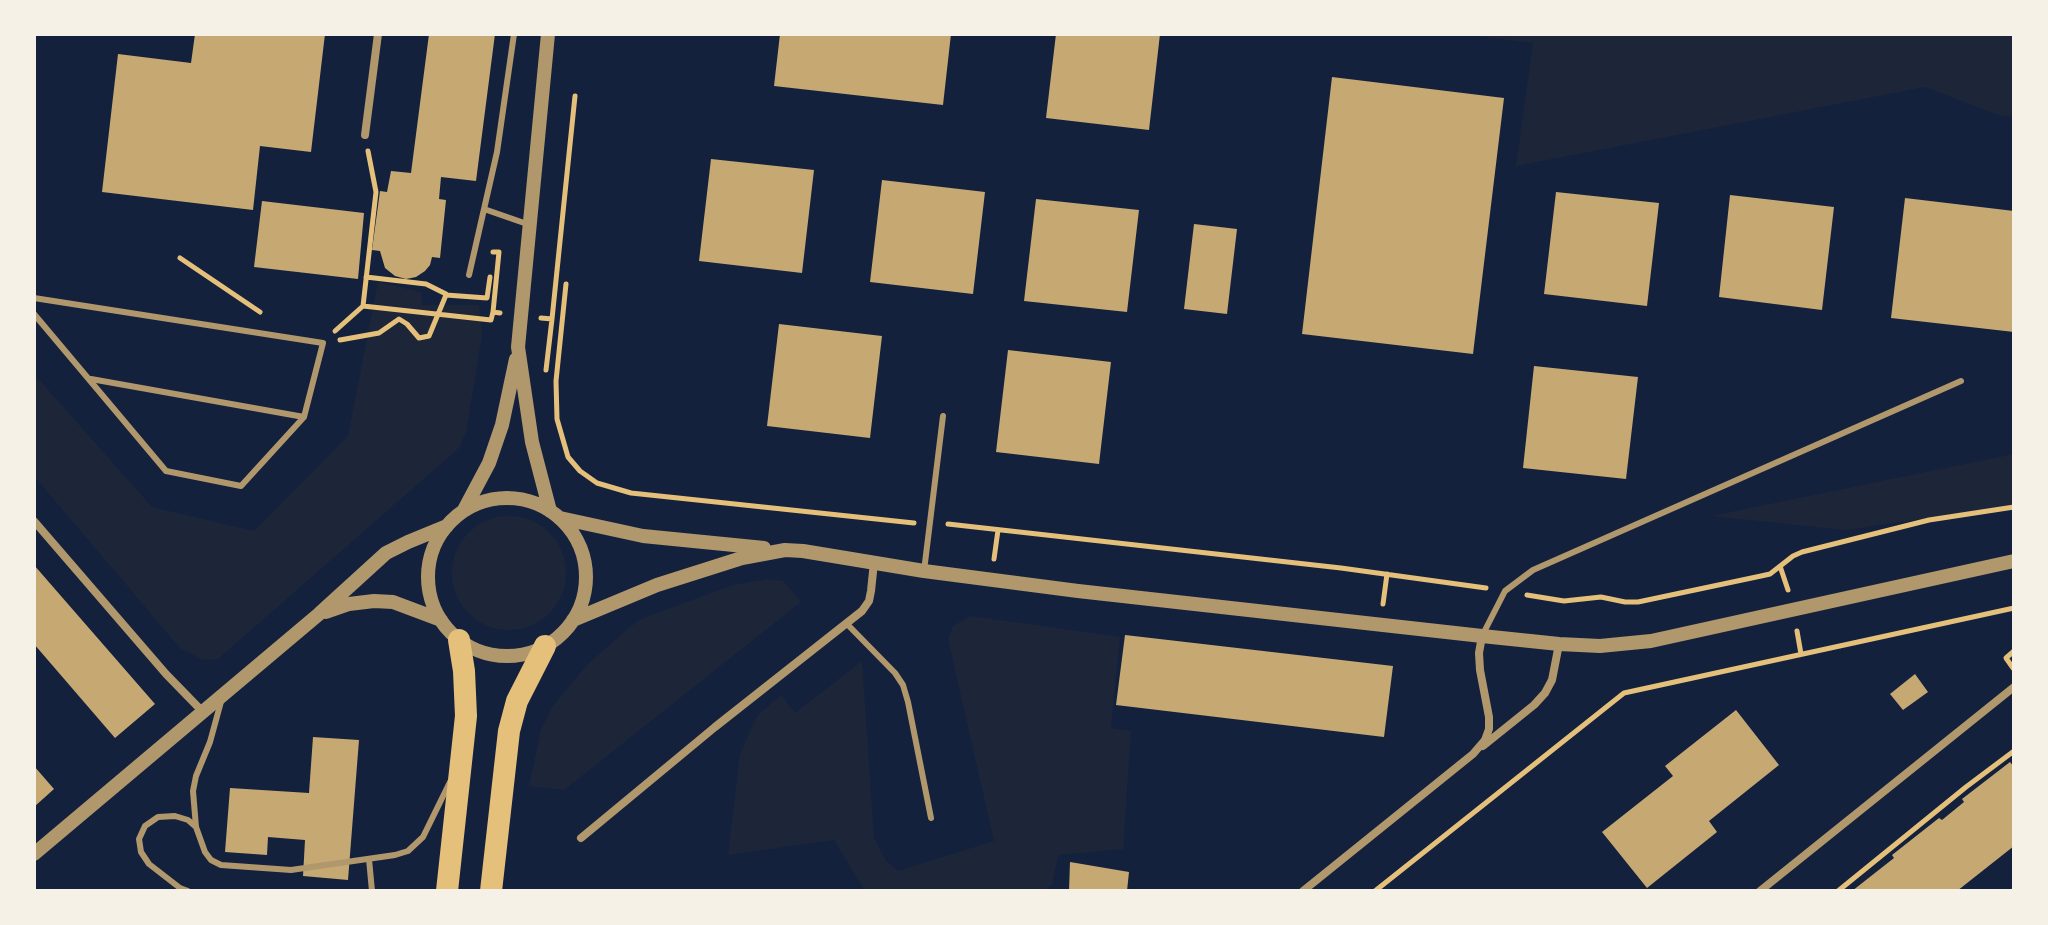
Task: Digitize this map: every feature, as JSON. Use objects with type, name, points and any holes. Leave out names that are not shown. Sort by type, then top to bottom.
[{"type":"highway","points":[[447,891],[466,716],[459,640]]},
{"type":"highway","points":[[491,891],[509,731],[517,701],[545,646]]},
{"type":"street","points":[[365,135],[378,34]]},
{"type":"street","points":[[464,510],[486,501],[509,498],[531,501],[567,525],[578,542],[585,563],[586,587],[579,611],[564,632],[545,646],[524,654],[501,655],[479,651],[459,640],[441,620],[430,596],[429,569],[434,546],[447,526],[464,510],[489,463],[502,425],[518,347],[548,34]]},
{"type":"street","points":[[518,347],[532,442],[554,514]]},
{"type":"street","points":[[554,514],[643,536],[803,551],[924,571],[1093,593],[1600,646],[1651,641],[2014,561]]},
{"type":"street","points":[[34,521],[166,674],[202,711]]},
{"type":"street","points":[[34,854],[319,614],[386,553],[447,526]]},
{"type":"street","points":[[573,620],[657,585],[742,558],[785,550]]},
{"type":"street","points":[[581,838],[862,611],[869,601],[874,562]]},
{"type":"street","points":[[319,614],[349,604],[374,601],[393,602],[441,620]]},
{"type":"street","points":[[1473,754],[1485,740],[1489,729],[1480,670],[1482,636]]},
{"type":"street","points":[[1303,891],[1534,705],[1552,680],[1559,644]]},
{"type":"street","points":[[1760,891],[2014,687]]},
{"type":"lane","points":[[469,275],[497,152],[514,34]]},
{"type":"lane","points":[[484,209],[530,225]]},
{"type":"lane","points":[[34,298],[323,343],[304,417],[241,486],[166,471],[34,314]]},
{"type":"lane","points":[[90,379],[304,417]]},
{"type":"lane","points":[[1482,636],[1505,591],[1533,570],[1961,381]]},
{"type":"lane","points":[[924,571],[943,416]]},
{"type":"lane","points":[[847,624],[903,685],[931,818]]},
{"type":"lane","points":[[224,693],[193,791],[196,827],[205,852],[211,860],[221,865],[291,870],[408,851],[423,837],[462,757]]},
{"type":"lane","points":[[188,891],[149,864],[141,852],[139,839],[145,826],[158,817],[175,816],[188,820],[196,827]]},
{"type":"lane","points":[[369,859],[372,891]]},
{"type":"path","points":[[323,343],[363,306],[376,192],[365,135]]},
{"type":"path","points":[[366,277],[426,284],[446,295],[487,298],[492,252],[499,252],[493,312]]},
{"type":"path","points":[[180,258],[260,312]]},
{"type":"path","points":[[566,284],[556,381],[557,419],[568,457],[580,471],[597,483],[631,493],[902,523]]},
{"type":"path","points":[[323,343],[379,333],[399,319],[419,338],[429,336],[446,295]]},
{"type":"path","points":[[546,378],[552,319]]},
{"type":"path","points":[[1545,599],[1564,601],[1601,597],[1638,602],[1770,574],[1793,556],[1830,545],[1929,520],[2014,507]]},
{"type":"path","points":[[951,524],[1469,585]]},
{"type":"path","points":[[1375,891],[1624,693],[2014,608]]},
{"type":"path","points":[[2014,651],[2006,658],[2014,669]]},
{"type":"path","points":[[1838,891],[2014,751]]},
{"type":"shaded area","points":[[1462,34],[2014,34],[2014,117],[2001,116],[1925,87],[1516,166],[1533,43]]},
{"type":"shaded area","points":[[378,282],[421,292],[422,305],[479,305],[482,335],[466,432],[459,448],[218,659],[203,660],[180,648],[34,476],[34,374],[152,507],[254,531],[348,436]]},
{"type":"shaded area","points":[[2014,454],[2014,505],[1846,530],[1711,516]]},
{"type":"shaded area","points":[[509,516],[531,520],[549,533],[562,551],[566,573],[562,595],[549,613],[531,626],[509,630],[487,626],[469,613],[456,595],[452,573],[456,551],[469,533],[487,520]]},
{"type":"shaded area","points":[[767,579],[783,581],[801,602],[564,790],[529,786],[541,730],[552,707],[587,665],[625,631],[641,619],[733,585]]},
{"type":"shaded area","points":[[971,616],[1120,637],[1111,728],[1131,731],[1123,849],[1058,855],[1052,885],[1044,891],[865,891],[834,840],[728,855],[740,754],[757,716],[781,695],[795,713],[862,661],[874,838],[885,860],[898,871],[994,841],[948,639],[953,626]]},
{"type":"building","points":[[195,34],[325,34],[311,152],[260,146],[253,210],[102,192],[118,54],[191,63]]},
{"type":"building","points":[[429,34],[495,34],[476,181],[441,177],[439,199],[446,200],[440,258],[432,257],[425,271],[406,279],[395,276],[385,268],[380,251],[372,250],[380,191],[387,192],[391,171],[411,173]]},
{"type":"building","points":[[780,34],[951,34],[943,105],[774,86]]},
{"type":"building","points":[[1056,34],[1160,34],[1149,130],[1046,118]]},
{"type":"building","points":[[1332,77],[1504,98],[1473,354],[1302,334]]},
{"type":"building","points":[[711,159],[814,170],[802,273],[699,261]]},
{"type":"building","points":[[882,180],[985,192],[973,294],[870,282]]},
{"type":"building","points":[[1556,192],[1659,203],[1647,306],[1544,294]]},
{"type":"building","points":[[1730,195],[1834,207],[1822,310],[1719,297]]},
{"type":"building","points":[[1905,198],[2014,211],[2014,332],[1891,318]]},
{"type":"building","points":[[1036,199],[1139,210],[1127,312],[1024,301]]},
{"type":"building","points":[[262,201],[364,213],[358,279],[254,267]]},
{"type":"building","points":[[1194,224],[1237,229],[1227,314],[1184,309]]},
{"type":"building","points":[[779,324],[882,336],[870,438],[767,426]]},
{"type":"building","points":[[1008,350],[1111,362],[1099,464],[996,452]]},
{"type":"building","points":[[1534,366],[1638,377],[1626,479],[1523,468]]},
{"type":"building","points":[[34,565],[155,704],[115,738],[34,644]]},
{"type":"building","points":[[1125,635],[1393,666],[1384,737],[1116,705]]},
{"type":"building","points":[[1915,674],[1928,692],[1903,710],[1890,694]]},
{"type":"building","points":[[1736,710],[1779,765],[1709,821],[1717,832],[1647,888],[1602,832],[1673,776],[1665,766]]},
{"type":"building","points":[[313,737],[359,740],[348,880],[303,876],[305,840],[268,837],[267,855],[225,852],[230,788],[309,793]]},
{"type":"building","points":[[2010,762],[2014,767],[2014,846],[1957,891],[1852,891],[1894,858],[1892,855],[1939,818],[1942,820],[1964,802],[1962,799]]},
{"type":"building","points":[[34,766],[54,789],[34,807]]},
{"type":"building","points":[[1070,862],[1129,872],[1127,891],[1069,891]]}]
